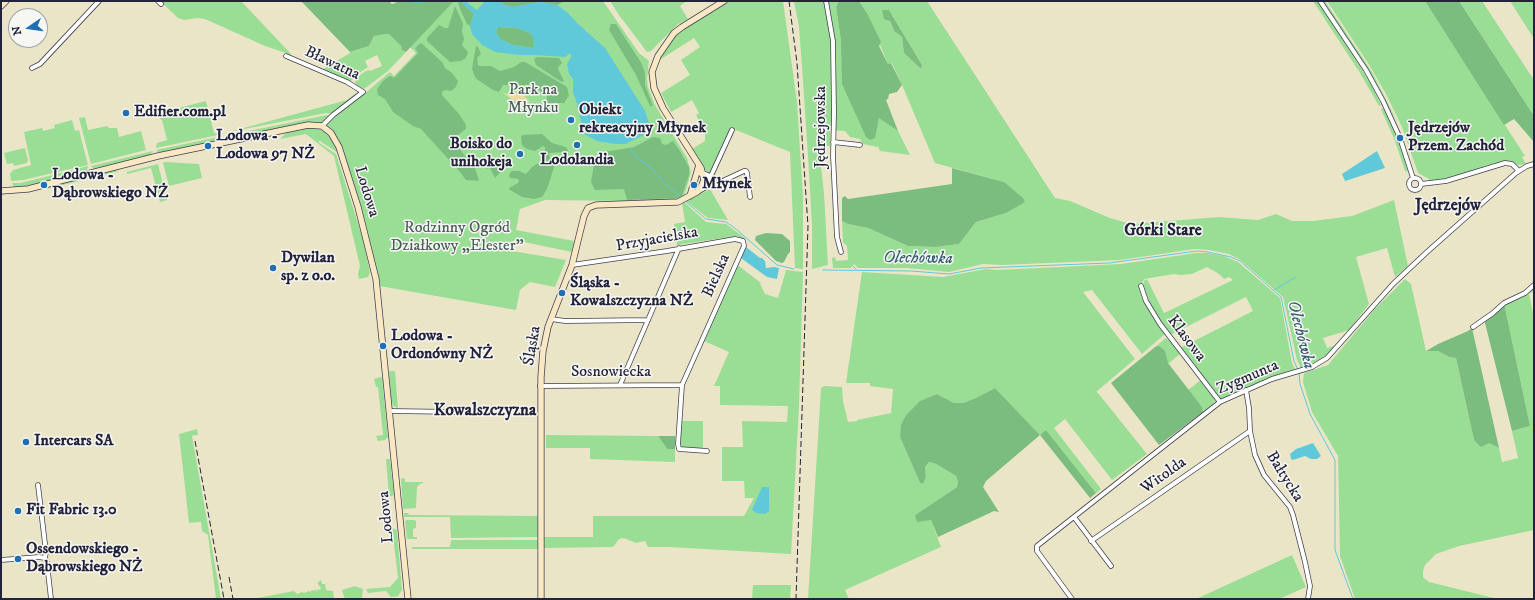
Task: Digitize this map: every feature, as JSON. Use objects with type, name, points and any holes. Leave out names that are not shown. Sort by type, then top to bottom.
[{"type":"street","points":[[1,6],[6,1]]},
{"type":"street","points":[[32,68],[40,64],[99,1]]},
{"type":"street","points":[[700,190],[704,180],[703,173],[663,108],[654,88],[652,80],[654,63],[667,41],[674,33],[724,1]]},
{"type":"street","name":"Jędrzejowska","points":[[826,1],[833,41],[833,142],[837,237],[841,252]]},
{"type":"street","points":[[1320,1],[1366,70],[1381,96],[1400,138],[1414,178]]},
{"type":"street","name":"Bławatna","points":[[286,56],[347,82],[363,92],[333,115],[322,126]]},
{"type":"street","points":[[1,191],[28,189],[158,156],[308,125],[322,126]]},
{"type":"street","name":"Lodowa","points":[[322,126],[331,133],[336,140],[363,225],[376,286],[390,411],[408,599]]},
{"type":"street","points":[[709,184],[710,178],[732,130]]},
{"type":"street","points":[[833,142],[860,145]]},
{"type":"street","points":[[1421,184],[1446,181],[1505,163],[1512,164],[1519,171]]},
{"type":"street","name":"Zygmunta","points":[[1072,599],[1036,548],[1220,402],[1272,379],[1318,364],[1332,354],[1397,280],[1519,171],[1534,164]]},
{"type":"street","points":[[690,196],[699,165]]},
{"type":"street","points":[[700,190],[709,184],[714,185],[744,171],[747,173],[750,197]]},
{"type":"street","points":[[703,173],[708,175],[710,178]]},
{"type":"street","points":[[695,180],[700,174],[703,173]]},
{"type":"street","points":[[1414,178],[1419,179],[1421,184],[1421,188],[1418,190],[1411,190],[1409,183],[1414,178]]},
{"type":"street","points":[[695,180],[697,187],[700,190]]},
{"type":"street","name":"Śląska","points":[[541,599],[540,386],[542,351],[550,319],[572,265],[584,216],[588,208],[596,205],[679,201],[700,190]]},
{"type":"street","name":"Przyjacielska","points":[[572,265],[653,254],[736,238],[744,243]]},
{"type":"street","name":"Bielska","points":[[707,451],[679,449],[678,444],[682,385],[744,243]]},
{"type":"street","points":[[620,384],[679,248]]},
{"type":"street","name":"Klasowa","points":[[1141,286],[1146,301],[1160,324],[1220,402]]},
{"type":"street","points":[[1473,327],[1508,300],[1524,293],[1534,286]]},
{"type":"street","points":[[550,319],[559,321],[648,320]]},
{"type":"street","name":"Sosnowiecka","points":[[540,386],[620,384],[682,385]]},
{"type":"street","name":"Bałtycka","points":[[1246,390],[1252,445],[1264,475],[1290,507],[1293,515],[1310,586],[1308,599]]},
{"type":"street","points":[[390,411],[459,412]]},
{"type":"street","name":"Witolda","points":[[1091,541],[1250,431]]},
{"type":"street","points":[[38,485],[46,552],[45,558],[47,563],[51,599]]},
{"type":"street","points":[[1074,517],[1111,566]]},
{"type":"street","points":[[1,560],[40,557],[45,558]]},
{"type":"green space","points":[[160,1],[241,1],[292,55],[265,46],[205,19],[198,18],[184,20],[178,18]]},
{"type":"green space","points":[[389,1],[392,4],[400,1],[454,1],[406,52],[402,50],[401,46],[389,34],[385,34],[374,36],[369,46],[350,52],[302,2]]},
{"type":"green space","name":"Park na Młynku","points":[[453,1],[603,1],[639,53],[649,61],[647,79],[648,87],[655,105],[687,158],[691,172],[684,197],[678,200],[545,200],[520,209],[516,230],[574,241],[572,252],[514,240],[512,251],[566,260],[555,287],[530,282],[520,290],[516,310],[379,286],[370,241],[359,199],[339,140],[334,132],[325,125],[334,116],[335,117],[358,99],[390,72],[394,76],[416,53],[410,47]]},
{"type":"green space","points":[[460,1],[474,14],[470,26],[467,24],[460,9],[458,3]]},
{"type":"green space","points":[[500,1],[563,2],[557,5],[540,2],[513,7],[504,5]]},
{"type":"green space","points":[[610,1],[687,1],[680,6],[688,19],[678,24],[651,51],[647,52]]},
{"type":"green space","points":[[729,1],[783,1],[797,102],[803,197],[803,269],[795,268],[790,152],[731,128],[710,174],[703,168],[692,149],[705,141],[705,133],[696,115],[699,113],[692,100],[671,112],[661,93],[690,75],[681,60],[700,47],[694,38],[658,61],[667,47],[677,34],[692,23]]},
{"type":"green space","points":[[794,1],[839,1],[836,7],[841,41],[877,126],[879,117],[898,131],[910,155],[880,151],[878,147],[863,144],[860,139],[850,137],[845,131],[830,130],[830,146],[822,146],[820,158],[824,193],[828,265],[812,269],[812,225],[808,156],[799,27]]},
{"type":"green space","points":[[839,1],[859,1],[867,13],[881,42],[879,46],[888,64],[891,63],[902,85],[897,92],[889,94],[888,99],[886,100],[898,131],[879,118],[875,138],[870,140],[866,137],[842,84],[841,41],[836,7]]},
{"type":"green space","points":[[859,1],[927,1],[1055,198],[1070,201],[1110,218],[1131,224],[1219,217],[1258,220],[1276,214],[1292,221],[1313,221],[1352,216],[1394,200],[1408,266],[1395,277],[1387,248],[1356,257],[1369,304],[1349,330],[1323,338],[1327,348],[1336,345],[1325,356],[1301,368],[1297,360],[1283,297],[1239,259],[1229,254],[1195,249],[1120,260],[1002,265],[983,264],[949,272],[906,268],[858,268],[854,264],[851,268],[833,268],[832,258],[835,257],[836,261],[848,260],[847,246],[843,242],[842,221],[848,224],[868,228],[908,246],[936,247],[959,244],[976,222],[1006,213],[1004,182],[935,163],[902,85],[892,63],[888,64],[867,13]],"holes":[[[882,10],[889,10],[922,65],[921,69],[904,53],[902,37],[894,31],[890,21]]]},
{"type":"green space","points":[[1313,1],[1318,1],[1372,85],[1381,105],[1379,106],[1360,73]]},
{"type":"green space","points":[[1323,1],[1325,1],[1372,72],[1400,127],[1367,68]]},
{"type":"green space","points":[[1327,1],[1425,1],[1525,156],[1522,157],[1526,164],[1519,165],[1510,161],[1500,162],[1438,181],[1429,181],[1429,179],[1418,173],[1402,127],[1386,94],[1368,63]]},
{"type":"green space","points":[[1425,1],[1459,1],[1534,116],[1534,142],[1514,119],[1504,125]]},
{"type":"green space","points":[[1459,1],[1482,1],[1534,80],[1534,116]]},
{"type":"green space","points":[[1510,1],[1534,1],[1534,39]]},
{"type":"green space","points":[[455,6],[463,24],[462,31],[464,39],[462,45],[468,52],[466,58],[461,61],[450,62],[427,41],[427,38],[439,25],[448,28]]},
{"type":"green space","points":[[882,10],[889,10],[922,65],[921,69],[904,53],[902,37],[894,31],[890,21],[884,19]]},
{"type":"green space","points":[[611,24],[616,24],[642,64],[645,73],[645,85],[653,106],[650,106],[636,75],[609,30]]},
{"type":"green space","points":[[498,27],[517,28],[530,33],[533,37],[533,48],[513,45],[500,39],[496,32]]},
{"type":"green space","points":[[379,34],[389,34],[401,46],[402,50],[406,52],[388,71],[364,89],[356,85],[355,81],[366,71],[382,66],[377,55],[365,61],[368,67],[350,82],[322,70],[350,52],[369,46],[374,36]]},
{"type":"green space","points":[[421,43],[442,62],[445,68],[452,73],[458,81],[456,87],[451,91],[445,90],[442,92],[442,95],[459,114],[466,125],[466,129],[452,139],[475,168],[479,181],[466,180],[421,129],[413,126],[393,112],[385,99],[378,95],[377,89],[383,81],[391,76],[394,78],[418,53],[415,48]]},
{"type":"green space","points":[[476,46],[481,54],[477,58],[478,65],[491,66],[500,71],[514,67],[521,62],[525,62],[567,87],[569,96],[565,103],[547,103],[547,96],[535,87],[529,85],[503,85],[499,92],[493,90],[475,77],[472,69]]},
{"type":"green space","points":[[537,57],[559,58],[562,63],[558,69],[564,81],[560,81],[536,65],[534,59]]},
{"type":"green space","points":[[356,93],[356,96],[332,114],[326,113],[229,132],[347,100]]},
{"type":"green space","points":[[206,101],[214,133],[218,133],[218,135],[156,148],[157,143],[167,140],[162,120],[159,115],[153,116],[152,109],[157,107],[159,113]]},
{"type":"green space","points":[[1383,108],[1400,145],[1408,172],[1405,171],[1395,141],[1381,109]]},
{"type":"green space","points":[[327,115],[331,116],[323,123],[306,122],[247,135],[246,133],[244,134],[244,132]]},
{"type":"green space","points":[[85,117],[88,130],[107,126],[109,128],[117,128],[119,137],[141,131],[146,150],[91,164],[79,118]]},
{"type":"green space","points":[[72,120],[75,131],[79,130],[88,165],[23,180],[11,181],[10,174],[13,170],[31,165],[24,132],[42,128],[43,131],[55,128],[54,125]]},
{"type":"green space","points":[[316,128],[326,132],[338,153],[320,141],[318,142],[336,154],[364,242],[370,273],[368,277],[359,279],[358,274],[360,266],[334,156],[306,134],[280,139],[287,132]]},
{"type":"green space","points":[[542,134],[552,143],[566,147],[568,150],[567,152],[549,153],[550,159],[554,163],[554,167],[547,189],[542,197],[534,199],[522,197],[510,190],[509,188],[519,181],[518,179],[510,178],[509,175],[512,171],[519,171],[526,174],[532,167],[543,160],[545,147],[543,146],[535,151],[527,149],[522,145],[521,137],[522,135]]},
{"type":"green space","points":[[218,137],[217,141],[163,153],[156,150]]},
{"type":"green space","points":[[653,137],[660,138],[662,144],[666,145],[673,141],[689,167],[689,175],[682,196],[677,198],[627,200],[624,189],[595,190],[591,182],[594,164],[598,153],[634,147]]},
{"type":"green space","points":[[25,148],[28,160],[27,163],[14,166],[13,163],[7,164],[4,153]]},
{"type":"green space","points":[[153,151],[150,155],[94,169],[91,166]]},
{"type":"green space","points":[[503,155],[509,163],[495,178],[490,168],[485,169]]},
{"type":"green space","points":[[163,163],[199,164],[202,178],[169,186]]},
{"type":"green space","points":[[158,164],[167,200],[160,202],[151,168],[127,174],[127,172]]},
{"type":"green space","points":[[88,166],[87,171],[23,187],[14,187],[12,183],[21,183]]},
{"type":"green space","points":[[952,168],[1004,182],[1023,198],[1025,202],[1006,213],[976,222],[959,244],[936,247],[908,246],[868,228],[848,224],[842,221],[842,198],[845,196],[848,199],[952,184]]},
{"type":"green space","points":[[115,170],[119,171],[47,189],[50,186]]},
{"type":"green space","points":[[710,189],[728,220],[708,218],[686,201]]},
{"type":"green space","points":[[684,202],[706,222],[726,224],[745,238],[744,239],[737,236],[677,245],[674,224],[685,222],[682,203]]},
{"type":"green space","points":[[766,233],[782,234],[790,241],[790,252],[784,262],[782,263],[776,261],[755,240],[756,236]]},
{"type":"green space","points":[[1196,253],[1208,253],[1224,256],[1238,262],[1280,298],[1292,363],[1295,369],[1271,377],[1224,399],[1217,397],[1180,348],[1253,311],[1246,297],[1170,335],[1156,317],[1150,306],[1143,285],[1144,281],[1147,279],[1164,313],[1233,280],[1229,277],[1224,279],[1219,274],[1207,267],[1192,274],[1174,274],[1144,279],[1141,286],[1145,302],[1165,334],[1142,354],[1092,290],[1083,292],[1135,359],[1096,392],[1147,454],[1112,480],[1065,419],[1054,428],[1101,489],[1096,493],[1046,430],[1040,435],[995,388],[963,403],[954,403],[937,394],[921,401],[906,415],[900,437],[920,483],[923,484],[926,477],[925,467],[929,462],[936,464],[956,476],[958,481],[957,487],[915,515],[931,520],[941,547],[845,590],[849,599],[808,599],[821,388],[824,386],[842,387],[843,401],[848,422],[891,413],[893,389],[870,386],[870,383],[846,383],[862,272],[943,277],[986,269],[997,270],[1121,264]]},
{"type":"green space","points":[[739,266],[761,283],[760,284],[765,294],[778,298],[786,270],[803,272],[799,406],[791,554],[648,547],[645,541],[636,543],[624,538],[619,539],[613,547],[543,548],[544,537],[593,537],[593,516],[744,516],[754,498],[745,498],[744,481],[722,481],[722,447],[743,447],[742,421],[787,422],[788,406],[720,405],[720,386],[714,386],[729,352],[704,341],[735,267]]},
{"type":"green space","points":[[1405,279],[1411,284],[1426,351],[1438,351],[1449,357],[1456,358],[1474,440],[1489,443],[1499,448],[1502,462],[1518,458],[1512,431],[1530,426],[1504,303],[1534,285],[1534,291],[1529,294],[1534,318],[1534,530],[1459,546],[1436,554],[1425,565],[1423,571],[1423,577],[1429,582],[1498,599],[1355,599],[1340,556],[1338,456],[1312,412],[1303,382],[1304,373],[1328,365],[1374,310]]},
{"type":"green space","points":[[1504,303],[1530,426],[1512,431],[1484,319]]},
{"type":"green space","points":[[1472,328],[1499,448],[1489,443],[1481,447],[1474,440],[1456,358],[1449,357],[1438,351],[1426,351]]},
{"type":"green space","points":[[1166,338],[1172,343],[1180,354],[1168,364],[1155,347]]},
{"type":"green space","points":[[1159,346],[1165,351],[1168,363],[1202,407],[1203,412],[1159,445],[1111,383],[1155,347]]},
{"type":"green space","points":[[390,371],[395,371],[398,408],[393,406],[391,398]]},
{"type":"green space","points":[[381,377],[388,437],[385,440],[378,441],[376,436],[383,435],[378,387],[376,387],[374,379]]},
{"type":"green space","points":[[1201,380],[1214,397],[1215,401],[1203,412],[1202,407],[1188,390]]},
{"type":"green space","points":[[995,388],[1040,435],[986,481],[983,487],[999,512],[994,511],[938,537],[931,520],[917,522],[915,515],[957,487],[958,481],[956,476],[936,464],[929,462],[925,467],[926,477],[923,484],[920,483],[900,437],[901,425],[906,415],[920,401],[937,394],[954,403],[963,403]]},
{"type":"green space","points":[[682,421],[703,421],[703,448],[682,447],[680,443]]},
{"type":"green space","points":[[197,429],[198,435],[192,436],[221,599],[216,599],[208,535],[202,531],[201,522],[189,523],[179,434]]},
{"type":"green space","points":[[1046,430],[1096,493],[1090,498],[1040,435]]},
{"type":"green space","points":[[546,435],[658,436],[667,449],[675,449],[675,462],[590,459],[590,448],[546,448]]},
{"type":"green space","points":[[658,436],[675,436],[675,449],[667,449]]},
{"type":"green space","points":[[386,459],[390,459],[394,495],[389,497]]},
{"type":"green space","points":[[401,479],[405,479],[405,482],[425,482],[417,487],[416,508],[403,509]]},
{"type":"green space","points":[[404,513],[408,513],[409,515],[538,516],[538,537],[451,538],[450,517],[404,517]]},
{"type":"green space","points":[[405,521],[416,521],[416,528],[413,529],[413,537],[417,537],[417,539],[407,539]]},
{"type":"green space","points":[[392,528],[397,530],[402,590],[398,596],[393,597],[391,597],[386,591],[368,593],[366,589],[390,587],[398,578]]},
{"type":"green space","points":[[451,540],[538,540],[538,549],[412,549],[412,547],[450,547]]},
{"type":"green space","points":[[1292,555],[1306,587],[1279,599],[1196,599]]},
{"type":"green space","points":[[321,580],[322,584],[325,584],[326,590],[333,591],[334,599],[252,599],[294,591],[297,594],[302,592],[310,592],[312,590],[314,591],[315,589],[317,591],[321,588],[317,583]]},
{"type":"green space","points":[[753,585],[791,585],[790,599],[752,599]]},
{"type":"green space","points":[[355,586],[363,589],[362,599],[345,599],[342,590]]},
{"type":"sand","points":[[520,91],[529,101],[528,104],[523,107],[503,93],[512,95]]},
{"type":"water","points":[[460,1],[465,1],[477,10],[485,1],[500,1],[504,5],[513,7],[540,2],[557,5],[568,13],[605,48],[645,111],[649,123],[648,132],[625,144],[597,141],[584,134],[573,93],[573,79],[569,74],[567,64],[571,54],[565,57],[519,55],[495,52],[482,45],[472,34],[470,26],[474,14]],"holes":[[[498,27],[517,28],[530,33],[533,37],[533,48],[513,45],[500,39],[496,32]]]},
{"type":"water","points":[[1377,151],[1385,168],[1345,181],[1342,174]]},
{"type":"water","points":[[746,247],[765,261],[766,268],[779,268],[777,279],[767,277],[741,258]]},
{"type":"water","points":[[1313,443],[1321,456],[1317,459],[1311,459],[1305,456],[1293,460],[1291,459],[1290,454],[1296,449]]},
{"type":"water","points":[[762,487],[769,487],[769,511],[765,514],[756,513],[752,510]]},
{"type":"waterway","name":"Olechówka","points":[[409,1],[415,3],[428,1]]},
{"type":"waterway","name":"Olechówka","points":[[630,148],[637,158],[649,166],[663,182],[681,197]]},
{"type":"waterway","name":"Olechówka","points":[[685,201],[706,219],[726,222],[777,265],[794,269]]},
{"type":"waterway","name":"Olechówka","points":[[823,270],[911,271],[949,274],[981,268],[1109,263],[1197,251],[1208,252],[1231,257],[1240,261],[1281,297],[1294,361],[1298,370]]},
{"type":"waterway","name":"Olechówka","points":[[853,266],[856,269]]},
{"type":"waterway","points":[[1274,290],[1296,277]]},
{"type":"waterway","name":"Olechówka","points":[[1299,373],[1300,384],[1310,414],[1335,460],[1335,550],[1353,599]]},
{"type":"railway","points":[[789,1],[797,63],[808,226],[796,599]]},
{"type":"railway","points":[[195,441],[224,599]]},
{"type":"railway","points":[[229,577],[233,599]]},
{"type":"place","name":"Edifier.com.pl","points":[[126,113]]},
{"type":"place","name":"Obiekt rekreacyjny Młynek","points":[[571,120]]},
{"type":"place","name":"Jędrzejów Przem. Zachód","points":[[1400,138]]},
{"type":"place","name":"Lodolandia","points":[[577,145]]},
{"type":"place","name":"Lodowa - Lodowa 97 NŻ","points":[[208,146]]},
{"type":"place","name":"Boisko do unihokeja","points":[[520,154]]},
{"type":"place","name":"Lodowa - Dąbrowskiego NŻ","points":[[44,185]]},
{"type":"place","name":"Młynek","points":[[694,185]]},
{"type":"place","name":"Dywilan sp. z o.o.","points":[[273,268]]},
{"type":"place","name":"Śląska - Kowalszczyzna NŻ","points":[[562,293]]},
{"type":"place","name":"Lodowa - Ordonówny NŻ","points":[[383,346]]},
{"type":"place","name":"Intercars SA","points":[[26,442]]},
{"type":"place","name":"Fit Fabric 13.0","points":[[18,511]]},
{"type":"place","name":"Ossendowskiego - Dąbrowskiego NŻ","points":[[18,559]]},
{"type":"district","name":"Jędrzejów","points":[[1448,206]]},
{"type":"district","name":"Górki Stare","points":[[1163,231]]},
{"type":"district","name":"Kowalszczyzna","points":[[485,411]]},
{"type":"park label","name":"Rodzinny Ogród Działkowy „Elester”","points":[[457,238]]}]
